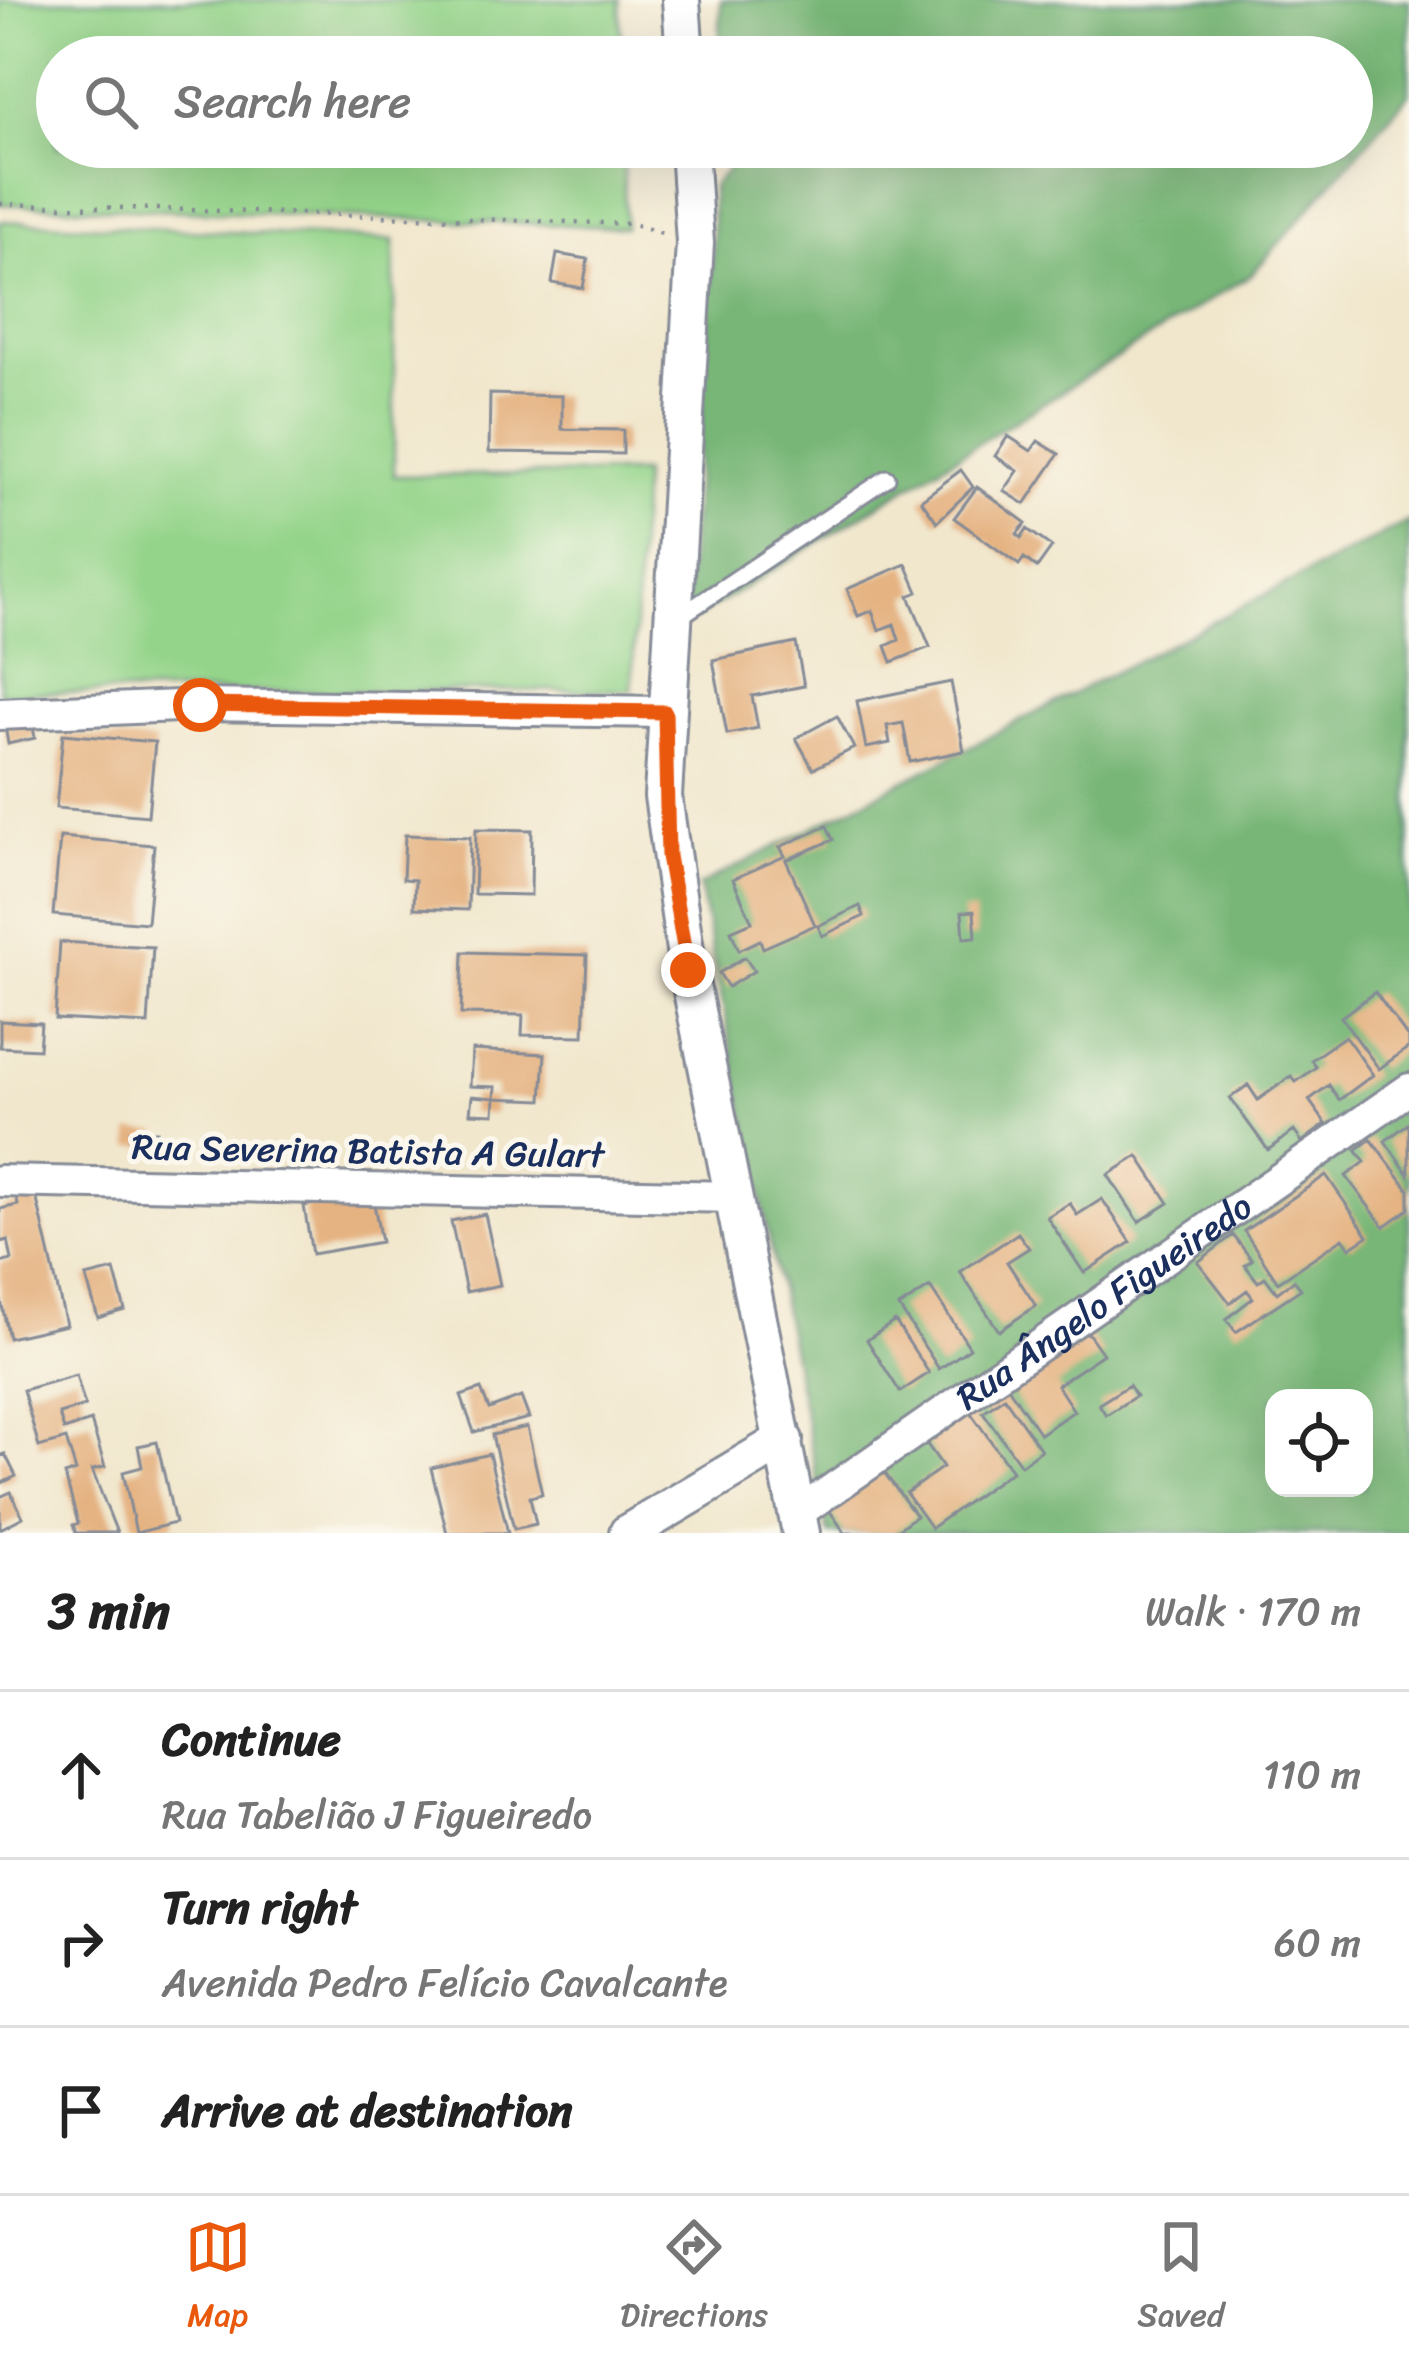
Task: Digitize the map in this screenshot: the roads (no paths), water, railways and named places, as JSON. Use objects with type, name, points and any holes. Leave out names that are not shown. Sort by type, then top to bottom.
[{"type":"street","points":[[682,0],[684,36]]},
{"type":"street","points":[[690,168],[694,243],[665,712],[668,856],[800,1523]]},
{"type":"street","points":[[0,714],[200,705],[665,712]]},
{"type":"street","name":"Rua Ângelo Figueiredo","points":[[800,1523],[1409,1089]]},
{"type":"street","name":"Rua Severina Batista A Gulart","points":[[0,1181],[734,1197]]},
{"type":"street","points":[[628,1533],[784,1440]]},
{"type":"lane","points":[[671,622],[886,478]]}]
